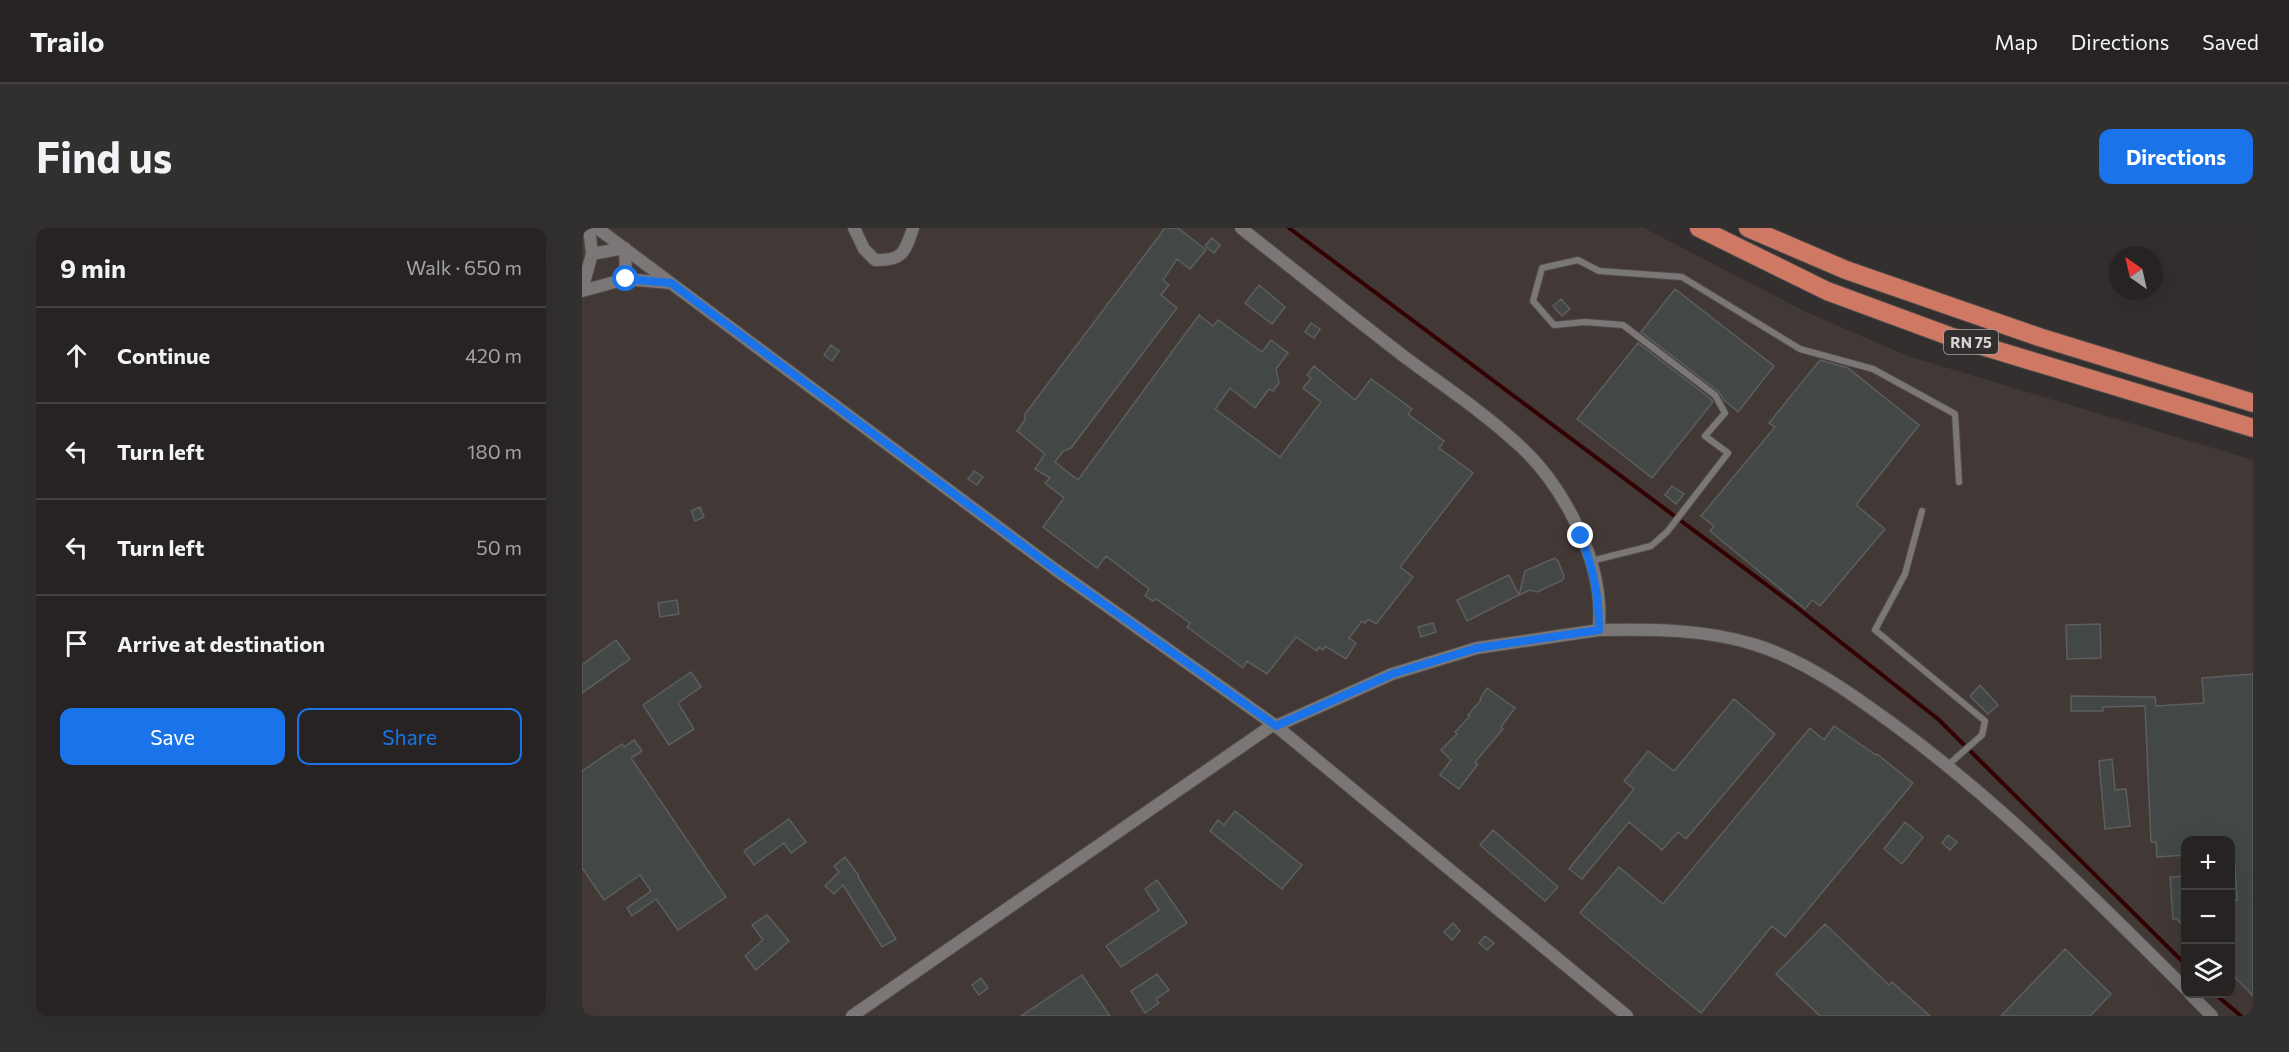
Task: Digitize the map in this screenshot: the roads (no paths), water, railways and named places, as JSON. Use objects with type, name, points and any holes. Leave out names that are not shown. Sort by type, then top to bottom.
[{"type":"highway","name":"RN 75","points":[[1699,228],[1827,291],[1949,336],[2253,428]]},
{"type":"highway","name":"RN 75","points":[[1748,228],[1857,274],[2039,337],[2253,404]]},
{"type":"street","points":[[582,291],[592,254],[589,228]]},
{"type":"street","points":[[597,228],[1056,570],[1275,725],[1627,1016]]},
{"type":"street","points":[[854,228],[864,249],[875,260],[892,260],[904,252],[913,228]]},
{"type":"street","points":[[1241,228],[1479,411],[1522,447],[1547,476],[1565,503],[1590,561],[1599,602],[1599,630]]},
{"type":"street","points":[[592,254],[625,249]]},
{"type":"street","points":[[625,249],[626,279]]},
{"type":"street","points":[[582,291],[626,279],[671,283]]},
{"type":"street","points":[[852,1016],[1275,725],[1392,674],[1477,648],[1599,630],[1642,629],[1697,633],[1756,645],[1808,668],[1860,700],[1948,765],[2061,865],[2181,984]]},
{"type":"street","points":[[2195,998],[2212,1016]]},
{"type":"lane","points":[[1590,561],[1651,546],[1667,532],[1728,453],[1705,435],[1725,413],[1715,395],[1623,325],[1585,322],[1554,325],[1533,301],[1542,268],[1578,260],[1599,271],[1682,277],[1800,349],[1873,369],[1955,414],[1959,482]]},
{"type":"lane","points":[[1922,511],[1905,574],[1875,630],[1985,720],[1982,735],[1948,765]]},
{"type":"waterway","points":[[1289,228],[1795,606],[1938,719],[2181,960]]},
{"type":"waterway","points":[[2220,998],[2241,1016]]}]
